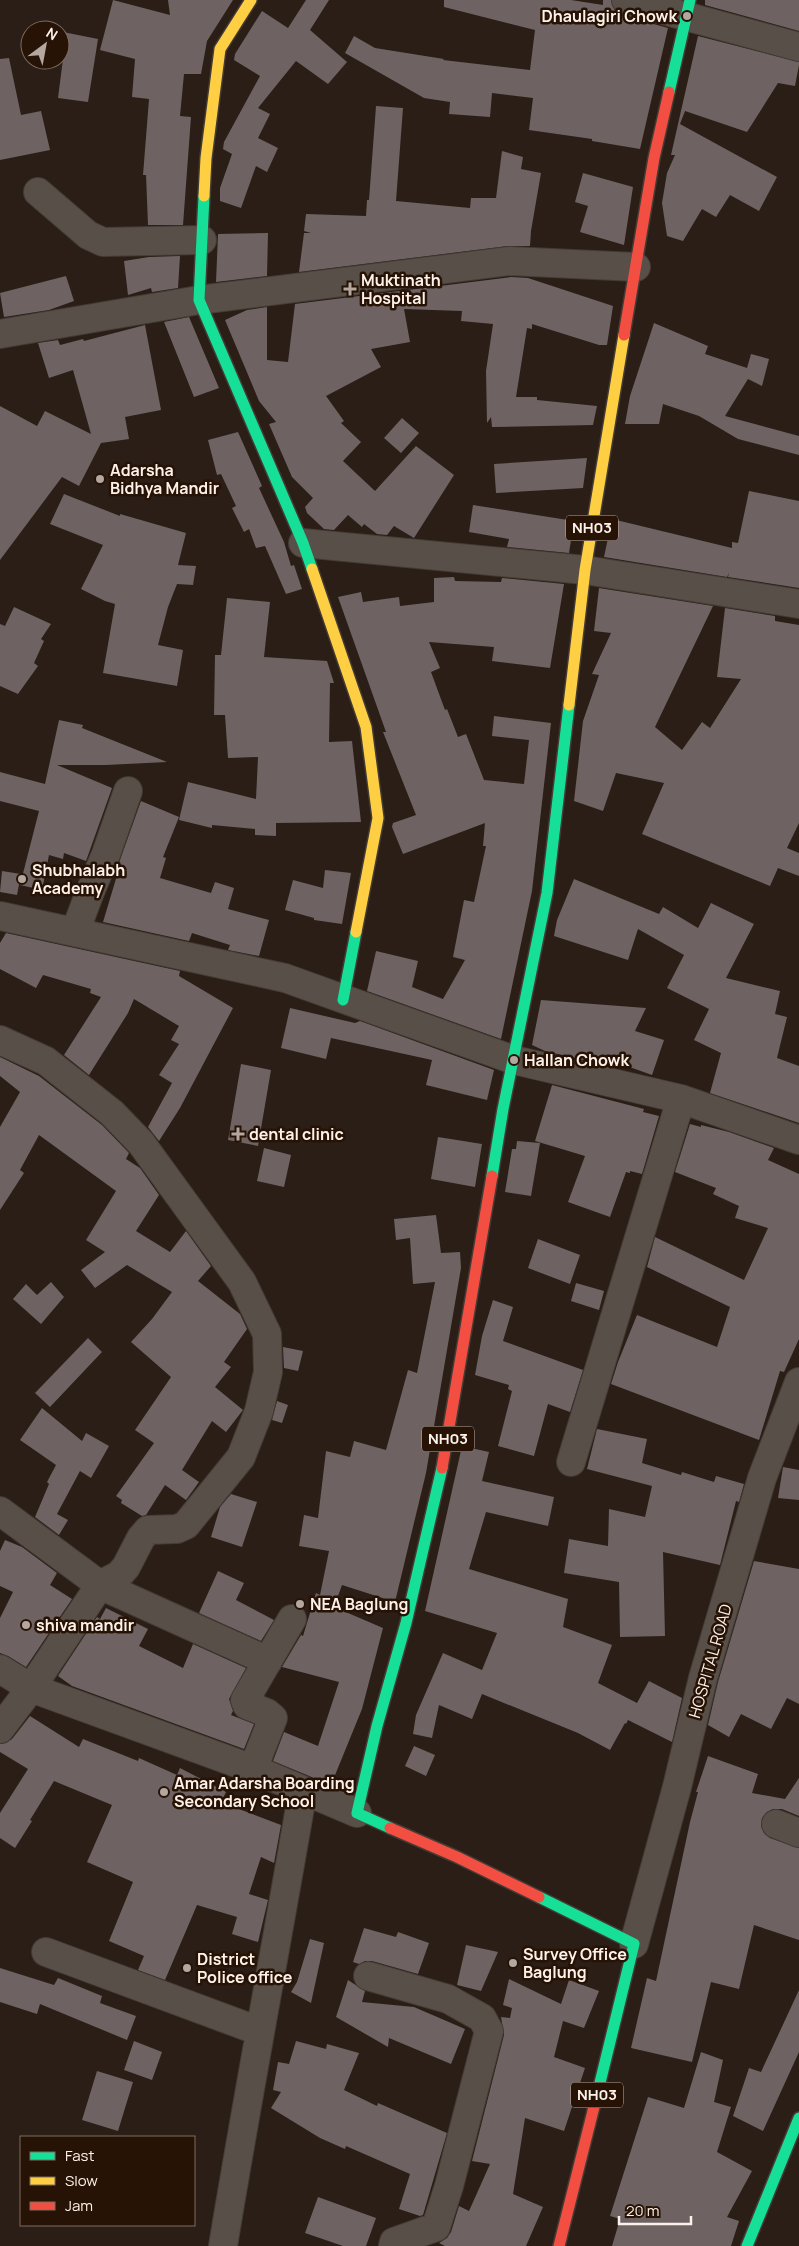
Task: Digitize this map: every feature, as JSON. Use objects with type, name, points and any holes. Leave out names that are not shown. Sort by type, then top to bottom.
[{"type":"main road","points":[[251,0],[220,49],[206,158],[200,300],[303,542],[366,728],[378,818],[343,1000]]},
{"type":"main road","name":"NH03","points":[[357,1813],[377,1726],[406,1623],[441,1476],[461,1367],[503,1109],[547,893],[585,570],[654,158],[688,8]]},
{"type":"main road","points":[[357,1813],[457,1857],[634,1944]]},
{"type":"main road","name":"NH03","points":[[559,2246],[634,1944]]},
{"type":"main road","points":[[747,2246],[799,2118]]},
{"type":"street","points":[[626,0],[688,8],[799,47]]},
{"type":"street","points":[[38,192],[88,235],[103,242],[202,240]]},
{"type":"street","points":[[0,334],[200,300],[510,260],[636,267]]},
{"type":"street","points":[[303,542],[585,570],[799,604]]},
{"type":"street","points":[[75,932],[106,854],[128,791]]},
{"type":"street","points":[[0,916],[285,978],[514,1060],[681,1099],[799,1140]]},
{"type":"street","points":[[0,1040],[46,1061],[112,1113],[141,1143],[242,1282],[267,1334],[268,1372],[259,1411],[241,1457],[186,1525],[177,1529],[148,1530],[141,1538],[126,1567],[119,1575],[100,1585],[31,1688],[0,1728]]},
{"type":"street","points":[[571,1462],[681,1099]]},
{"type":"street","name":"HOSPITAL ROAD","points":[[634,1944],[677,1786],[703,1678],[762,1478],[799,1382]]},
{"type":"street","points":[[0,1511],[100,1585],[268,1661]]},
{"type":"street","points":[[253,1769],[273,1718],[267,1713],[247,1705],[246,1700],[292,1619]]},
{"type":"street","points":[[0,1669],[31,1688],[253,1769],[357,1813]]},
{"type":"street","points":[[223,2246],[259,2031],[275,1954],[303,1790]]},
{"type":"street","points":[[46,1952],[259,2031]]},
{"type":"street","points":[[368,1976],[448,1999],[482,2018],[489,2031],[449,2186],[436,2227],[394,2242],[393,2246]]},
{"type":"building","points":[[113,0],[170,15],[168,0],[233,0],[207,41],[201,74],[184,74],[180,116],[191,117],[183,225],[148,225],[146,175],[143,175],[149,99],[132,97],[135,59],[100,50]]},
{"type":"building","points":[[306,0],[329,0],[310,30],[347,62],[328,84],[296,61],[258,108],[270,114],[258,138],[278,148],[267,172],[256,166],[241,208],[220,201],[220,188],[232,154],[223,149],[224,142],[260,76],[234,60],[235,54],[262,11],[288,28]]},
{"type":"building","points":[[444,0],[571,0],[603,5],[603,0],[611,0],[615,11],[621,15],[668,28],[640,149],[592,141],[592,139],[529,130],[533,98],[492,93],[490,117],[449,114],[450,102],[424,98],[345,53],[354,36],[375,48],[443,60],[530,70],[535,30],[444,7]]},
{"type":"building","points":[[705,0],[799,0],[799,31],[705,5]]},
{"type":"building","points":[[70,33],[98,39],[88,102],[58,98],[62,70],[70,70]]},
{"type":"building","points":[[698,36],[799,62],[799,65],[795,86],[778,83],[747,132],[685,111],[680,124],[777,177],[759,211],[730,195],[716,217],[702,209],[683,241],[667,236],[662,203],[667,173],[675,155],[671,155]]},
{"type":"building","points":[[9,58],[21,115],[41,111],[50,150],[0,160],[0,59]]},
{"type":"building","points":[[376,106],[403,108],[396,201],[470,208],[471,198],[496,198],[502,151],[523,157],[521,169],[541,173],[530,246],[508,246],[299,272],[304,233],[311,233],[304,231],[306,214],[366,216],[367,200],[369,200]]},
{"type":"building","points":[[583,173],[633,187],[624,245],[580,232],[588,206],[575,202]]},
{"type":"building","points":[[268,233],[267,276],[216,282],[218,234]]},
{"type":"building","points":[[180,256],[178,288],[152,292],[151,288],[128,295],[124,261],[149,257]]},
{"type":"building","points":[[66,276],[74,301],[49,310],[4,317],[0,293]]},
{"type":"building","points":[[511,277],[528,278],[613,306],[607,345],[599,345],[532,324],[532,329],[527,328],[516,397],[537,397],[537,400],[597,406],[593,425],[492,427],[491,417],[487,423],[486,371],[493,324],[461,321],[462,311],[404,309],[410,342],[371,349],[381,367],[326,396],[344,421],[341,423],[361,442],[343,461],[375,491],[416,446],[454,475],[414,538],[394,526],[387,535],[377,534],[364,524],[362,527],[348,515],[334,530],[324,529],[307,513],[305,507],[313,498],[292,477],[269,424],[276,422],[259,401],[225,320],[247,310],[267,307],[267,360],[288,362],[295,304]]},
{"type":"building","points":[[189,317],[219,388],[194,397],[164,322]]},
{"type":"building","points":[[654,323],[708,346],[705,354],[747,368],[751,354],[769,359],[762,386],[748,379],[725,416],[799,436],[799,455],[738,439],[699,416],[663,404],[659,424],[625,424],[630,396]]},
{"type":"building","points":[[145,325],[161,410],[125,417],[129,439],[101,443],[79,486],[62,477],[0,560],[0,406],[37,426],[45,411],[91,434],[73,370],[49,378],[38,343],[58,340],[60,345],[83,339],[84,341]]},
{"type":"building","points":[[402,418],[419,433],[401,453],[384,438]]},
{"type":"building","points":[[238,432],[262,486],[259,488],[284,542],[291,566],[294,565],[302,589],[286,594],[265,546],[256,548],[249,529],[244,532],[232,508],[236,506],[221,474],[217,475],[208,440]]},
{"type":"building","points":[[587,458],[583,488],[496,493],[494,464]]},
{"type":"building","points":[[749,491],[799,501],[799,588],[728,577],[729,573],[727,577],[604,557],[612,519],[732,548],[732,542],[738,543]]},
{"type":"building","points":[[64,494],[120,516],[120,514],[186,533],[178,565],[196,566],[193,585],[177,584],[168,607],[158,645],[183,650],[177,686],[103,673],[115,604],[81,589],[103,545],[50,524]]},
{"type":"building","points":[[473,505],[574,521],[569,553],[507,547],[509,539],[469,532]]},
{"type":"building","points":[[454,577],[455,581],[501,582],[502,578],[564,584],[550,668],[492,661],[494,647],[429,642],[440,668],[431,672],[445,710],[447,709],[458,737],[466,734],[484,780],[524,784],[529,740],[492,736],[494,716],[551,723],[532,891],[501,1039],[367,991],[376,951],[418,961],[412,987],[443,999],[465,960],[453,957],[464,900],[474,902],[486,846],[483,846],[485,823],[403,854],[392,827],[393,823],[416,815],[383,732],[386,732],[338,597],[361,592],[363,602],[399,597],[400,606],[434,602],[434,578]]},
{"type":"building","points":[[599,588],[713,606],[655,727],[682,750],[702,722],[710,728],[741,679],[717,677],[725,608],[775,616],[775,621],[799,625],[799,823],[787,848],[799,853],[799,876],[778,868],[770,886],[642,834],[664,783],[616,773],[603,811],[574,801],[583,721],[599,675],[592,674],[611,633],[594,631]]},
{"type":"building","points":[[227,598],[270,602],[264,657],[327,661],[334,683],[330,683],[329,742],[352,741],[361,822],[276,823],[276,836],[255,835],[255,829],[212,825],[212,828],[179,820],[188,782],[256,799],[258,757],[228,758],[225,715],[214,715],[215,655],[221,655]]},
{"type":"building","points":[[14,607],[51,624],[41,639],[44,641],[34,663],[38,666],[18,694],[0,686],[0,624],[5,626]]},
{"type":"building","points":[[59,720],[83,725],[82,728],[167,762],[57,765],[112,788],[86,861],[64,853],[63,859],[49,855],[42,890],[20,885],[39,811],[0,801],[0,772],[45,784]]},
{"type":"building","points":[[141,801],[179,817],[163,857],[166,858],[160,878],[211,893],[215,882],[234,888],[228,909],[269,920],[259,956],[228,950],[230,945],[192,933],[189,941],[103,922],[118,872],[116,871]]},
{"type":"building","points":[[325,870],[351,873],[342,924],[314,920],[314,918],[285,910],[293,880],[323,888]]},
{"type":"building","points":[[2,871],[21,874],[17,895],[0,892]]},
{"type":"building","points":[[574,879],[659,914],[663,907],[698,928],[711,903],[754,924],[726,978],[780,991],[775,1014],[787,1017],[777,1058],[799,1066],[799,1123],[710,1093],[721,1053],[694,1040],[709,1009],[667,988],[684,955],[638,929],[628,960],[554,936],[557,920]]},
{"type":"building","points":[[6,933],[180,971],[179,976],[233,1008],[180,1108],[159,1141],[148,1127],[172,1083],[159,1075],[179,1044],[171,1040],[179,1026],[134,999],[128,1013],[89,1075],[64,1055],[101,997],[90,993],[91,989],[43,975],[36,988],[0,969],[0,943]]},
{"type":"building","points":[[541,1000],[646,1008],[635,1031],[664,1040],[652,1075],[607,1059],[604,1065],[545,1051],[532,1045]]},
{"type":"building","points":[[290,1008],[355,1023],[360,1021],[494,1070],[487,1100],[426,1085],[432,1060],[331,1038],[326,1059],[281,1048]]},
{"type":"building","points":[[0,1057],[39,1076],[102,1125],[129,1153],[126,1159],[140,1168],[159,1195],[136,1231],[170,1252],[186,1231],[211,1266],[198,1281],[240,1314],[247,1329],[224,1362],[231,1367],[215,1387],[243,1410],[226,1432],[212,1421],[182,1470],[199,1482],[186,1500],[165,1485],[146,1515],[142,1516],[121,1503],[122,1500],[116,1496],[154,1443],[135,1430],[171,1377],[131,1342],[152,1319],[172,1292],[127,1265],[95,1288],[81,1270],[105,1252],[86,1240],[116,1191],[39,1135],[20,1170],[24,1173],[0,1210],[0,1127],[20,1092],[0,1076]]},
{"type":"building","points":[[241,1064],[271,1070],[258,1146],[228,1140]]},
{"type":"building","points":[[552,1085],[644,1109],[643,1112],[659,1116],[642,1174],[626,1172],[610,1217],[568,1202],[585,1156],[535,1141]]},
{"type":"building","points":[[690,1124],[729,1132],[774,1148],[768,1160],[799,1174],[799,1339],[784,1372],[780,1371],[759,1440],[611,1384],[637,1315],[717,1347],[730,1307],[647,1267],[655,1237],[744,1280],[768,1228],[735,1218],[739,1206],[713,1194],[716,1188],[675,1172]]},
{"type":"building","points":[[438,1137],[482,1144],[475,1187],[431,1179]]},
{"type":"building","points":[[517,1141],[540,1143],[531,1196],[505,1192],[512,1149],[516,1149]]},
{"type":"building","points":[[264,1148],[291,1155],[284,1187],[257,1181]]},
{"type":"building","points":[[436,1215],[441,1253],[460,1252],[461,1268],[426,1473],[395,1602],[342,1585],[334,1607],[383,1628],[362,1709],[331,1785],[273,1761],[284,1732],[318,1746],[339,1682],[282,1667],[301,1635],[303,1636],[316,1593],[320,1595],[329,1551],[299,1546],[304,1515],[318,1518],[326,1451],[350,1457],[354,1441],[386,1450],[408,1370],[417,1373],[435,1282],[413,1284],[410,1238],[396,1240],[394,1219]]},
{"type":"building","points":[[538,1239],[580,1255],[570,1284],[528,1268]]},
{"type":"building","points":[[51,1282],[64,1297],[41,1324],[13,1299],[26,1284],[37,1295]]},
{"type":"building","points":[[576,1283],[604,1291],[599,1310],[571,1301]]},
{"type":"building","points":[[493,1300],[513,1307],[503,1341],[583,1370],[570,1412],[548,1404],[534,1456],[498,1446],[512,1391],[508,1389],[509,1385],[475,1375],[482,1336]]},
{"type":"building","points":[[88,1338],[102,1352],[50,1407],[35,1393]]},
{"type":"building","points":[[283,1347],[303,1351],[298,1371],[284,1368]]},
{"type":"building","points":[[277,1401],[288,1405],[282,1423],[272,1420]]},
{"type":"building","points":[[42,1408],[82,1441],[86,1433],[109,1446],[91,1478],[80,1471],[57,1514],[68,1520],[59,1535],[35,1517],[49,1484],[47,1482],[56,1465],[20,1440]]},
{"type":"building","points":[[597,1429],[647,1439],[642,1463],[681,1475],[682,1472],[714,1482],[716,1476],[744,1484],[739,1502],[736,1501],[720,1565],[663,1552],[665,1636],[620,1637],[619,1582],[564,1573],[569,1539],[608,1546],[609,1509],[645,1517],[652,1486],[587,1469]]},
{"type":"building","points":[[462,1446],[489,1452],[482,1481],[554,1497],[548,1526],[486,1512],[469,1569],[568,1599],[563,1627],[612,1645],[598,1683],[637,1703],[649,1681],[682,1698],[672,1742],[628,1720],[610,1750],[578,1733],[482,1694],[472,1719],[439,1705],[432,1738],[413,1734],[416,1715],[443,1653],[482,1670],[497,1633],[425,1611]]},
{"type":"building","points":[[783,1467],[799,1470],[799,1500],[778,1498]]},
{"type":"building","points":[[231,1494],[257,1502],[242,1547],[211,1537],[220,1507]]},
{"type":"building","points":[[5,1540],[22,1547],[57,1573],[50,1585],[72,1599],[26,1667],[0,1653],[0,1618],[13,1592],[0,1586],[0,1551]]},
{"type":"building","points":[[754,1561],[799,1569],[799,1704],[787,1698],[771,1729],[741,1714],[729,1737],[708,1725],[718,1682]]},
{"type":"building","points":[[218,1571],[244,1583],[236,1600],[274,1620],[261,1641],[199,1613]]},
{"type":"building","points":[[106,1608],[148,1629],[139,1646],[183,1668],[193,1644],[246,1668],[229,1699],[233,1711],[231,1715],[254,1724],[244,1749],[72,1686],[58,1676],[97,1617],[100,1619]]},
{"type":"building","points":[[30,1716],[79,1747],[83,1739],[138,1761],[139,1758],[177,1775],[180,1768],[226,1792],[221,1802],[281,1825],[274,1863],[261,1857],[249,1894],[268,1900],[258,1942],[232,1934],[237,1917],[197,1905],[165,1980],[138,1970],[144,1956],[109,1941],[133,1882],[87,1862],[112,1805],[54,1781],[15,1848],[0,1838],[0,1813],[28,1769],[0,1752],[0,1744],[12,1739]]},
{"type":"building","points":[[414,1746],[435,1755],[426,1776],[405,1766]]},
{"type":"building","points":[[708,1756],[758,1774],[752,1793],[785,1799],[799,1778],[799,1816],[782,1809],[773,1809],[762,1818],[761,1826],[764,1833],[770,1838],[799,1848],[799,1940],[754,1925],[739,1989],[711,1982],[692,2062],[631,2048],[647,1978],[656,1981],[698,1792],[696,1792]]},
{"type":"building","points":[[364,1928],[396,1937],[398,1932],[429,1943],[418,1974],[372,1961],[365,1961],[359,1964],[353,1962]]},
{"type":"building","points":[[310,1939],[324,1943],[311,2003],[291,1992],[297,1982]]},
{"type":"building","points":[[466,1945],[498,1952],[481,1991],[457,1985]]},
{"type":"building","points":[[0,1968],[54,1985],[58,1978],[102,1996],[100,2003],[136,2016],[127,2040],[40,2004],[37,2014],[0,2002]]},
{"type":"building","points":[[509,1979],[561,2004],[569,1980],[599,1991],[584,2028],[563,2021],[554,2057],[585,2068],[564,2131],[525,2118],[513,2194],[543,2207],[526,2246],[445,2246],[439,2243],[447,2238],[451,2232],[459,2206],[469,2211],[490,2164],[472,2161],[504,2035],[501,2017],[510,2018],[512,2008],[503,2005]]},
{"type":"building","points":[[348,1980],[365,1991],[362,2002],[414,2007],[465,2029],[451,2064],[389,2038],[388,2047],[336,2017]]},
{"type":"building","points":[[799,1990],[799,2052],[763,2131],[733,2116],[749,2068],[761,2072]]},
{"type":"building","points":[[134,2041],[162,2052],[152,2080],[124,2070]]},
{"type":"building","points":[[296,2041],[326,2049],[327,2044],[359,2053],[344,2090],[377,2106],[378,2103],[447,2133],[423,2215],[420,2216],[399,2209],[410,2174],[346,2146],[345,2149],[320,2138],[271,2108],[281,2092],[273,2090],[278,2062],[289,2064]]},
{"type":"building","points":[[701,2052],[723,2060],[714,2102],[731,2107],[717,2152],[752,2171],[727,2217],[739,2221],[731,2246],[612,2246],[620,2219],[610,2216],[648,2097],[684,2108]]},
{"type":"building","points":[[97,2071],[133,2082],[118,2131],[82,2120]]},
{"type":"building","points":[[318,2197],[376,2218],[366,2246],[343,2246],[305,2233]]},
{"type":"traffic: fast","points":[[669,92],[690,0]]},
{"type":"traffic: fast","points":[[204,196],[199,300],[303,543],[312,569]]},
{"type":"traffic: fast","points":[[492,1176],[503,1109],[547,893],[569,705]]},
{"type":"traffic: fast","points":[[343,1000],[356,932]]},
{"type":"traffic: fast","points":[[390,1828],[357,1813],[377,1726],[406,1623],[442,1468]]},
{"type":"traffic: fast","points":[[539,1897],[634,1944],[597,2095]]},
{"type":"traffic: fast","points":[[747,2246],[799,2118]]},
{"type":"traffic: slow","points":[[204,196],[206,158],[220,49],[251,0]]},
{"type":"traffic: slow","points":[[569,705],[585,570],[624,335]]},
{"type":"traffic: slow","points":[[312,569],[366,727],[378,818],[356,932]]},
{"type":"traffic: jam","points":[[624,335],[654,158],[669,92]]},
{"type":"traffic: jam","points":[[442,1468],[492,1176]]},
{"type":"traffic: jam","points":[[390,1828],[457,1857],[539,1897]]},
{"type":"traffic: jam","points":[[559,2246],[597,2095]]},
{"type":"place","name":"Dhaulagiri Chowk","points":[[687,16]]},
{"type":"place","name":"Muktinath Hospital","points":[[350,289]]},
{"type":"place","name":"Adarsha Bidhya Mandir","points":[[100,479]]},
{"type":"place","name":"Shubhalabh Academy","points":[[22,879]]},
{"type":"place","name":"Hallan Chowk","points":[[514,1060]]},
{"type":"place","name":"dental clinic","points":[[238,1134]]},
{"type":"place","name":"NEA Baglung","points":[[300,1604]]},
{"type":"place","name":"shiva mandir","points":[[26,1625]]},
{"type":"place","name":"Amar Adarsha Boarding Secondary School","points":[[164,1792]]},
{"type":"place","name":"Survey Office Baglung","points":[[513,1963]]},
{"type":"place","name":"District Police office","points":[[187,1968]]}]
